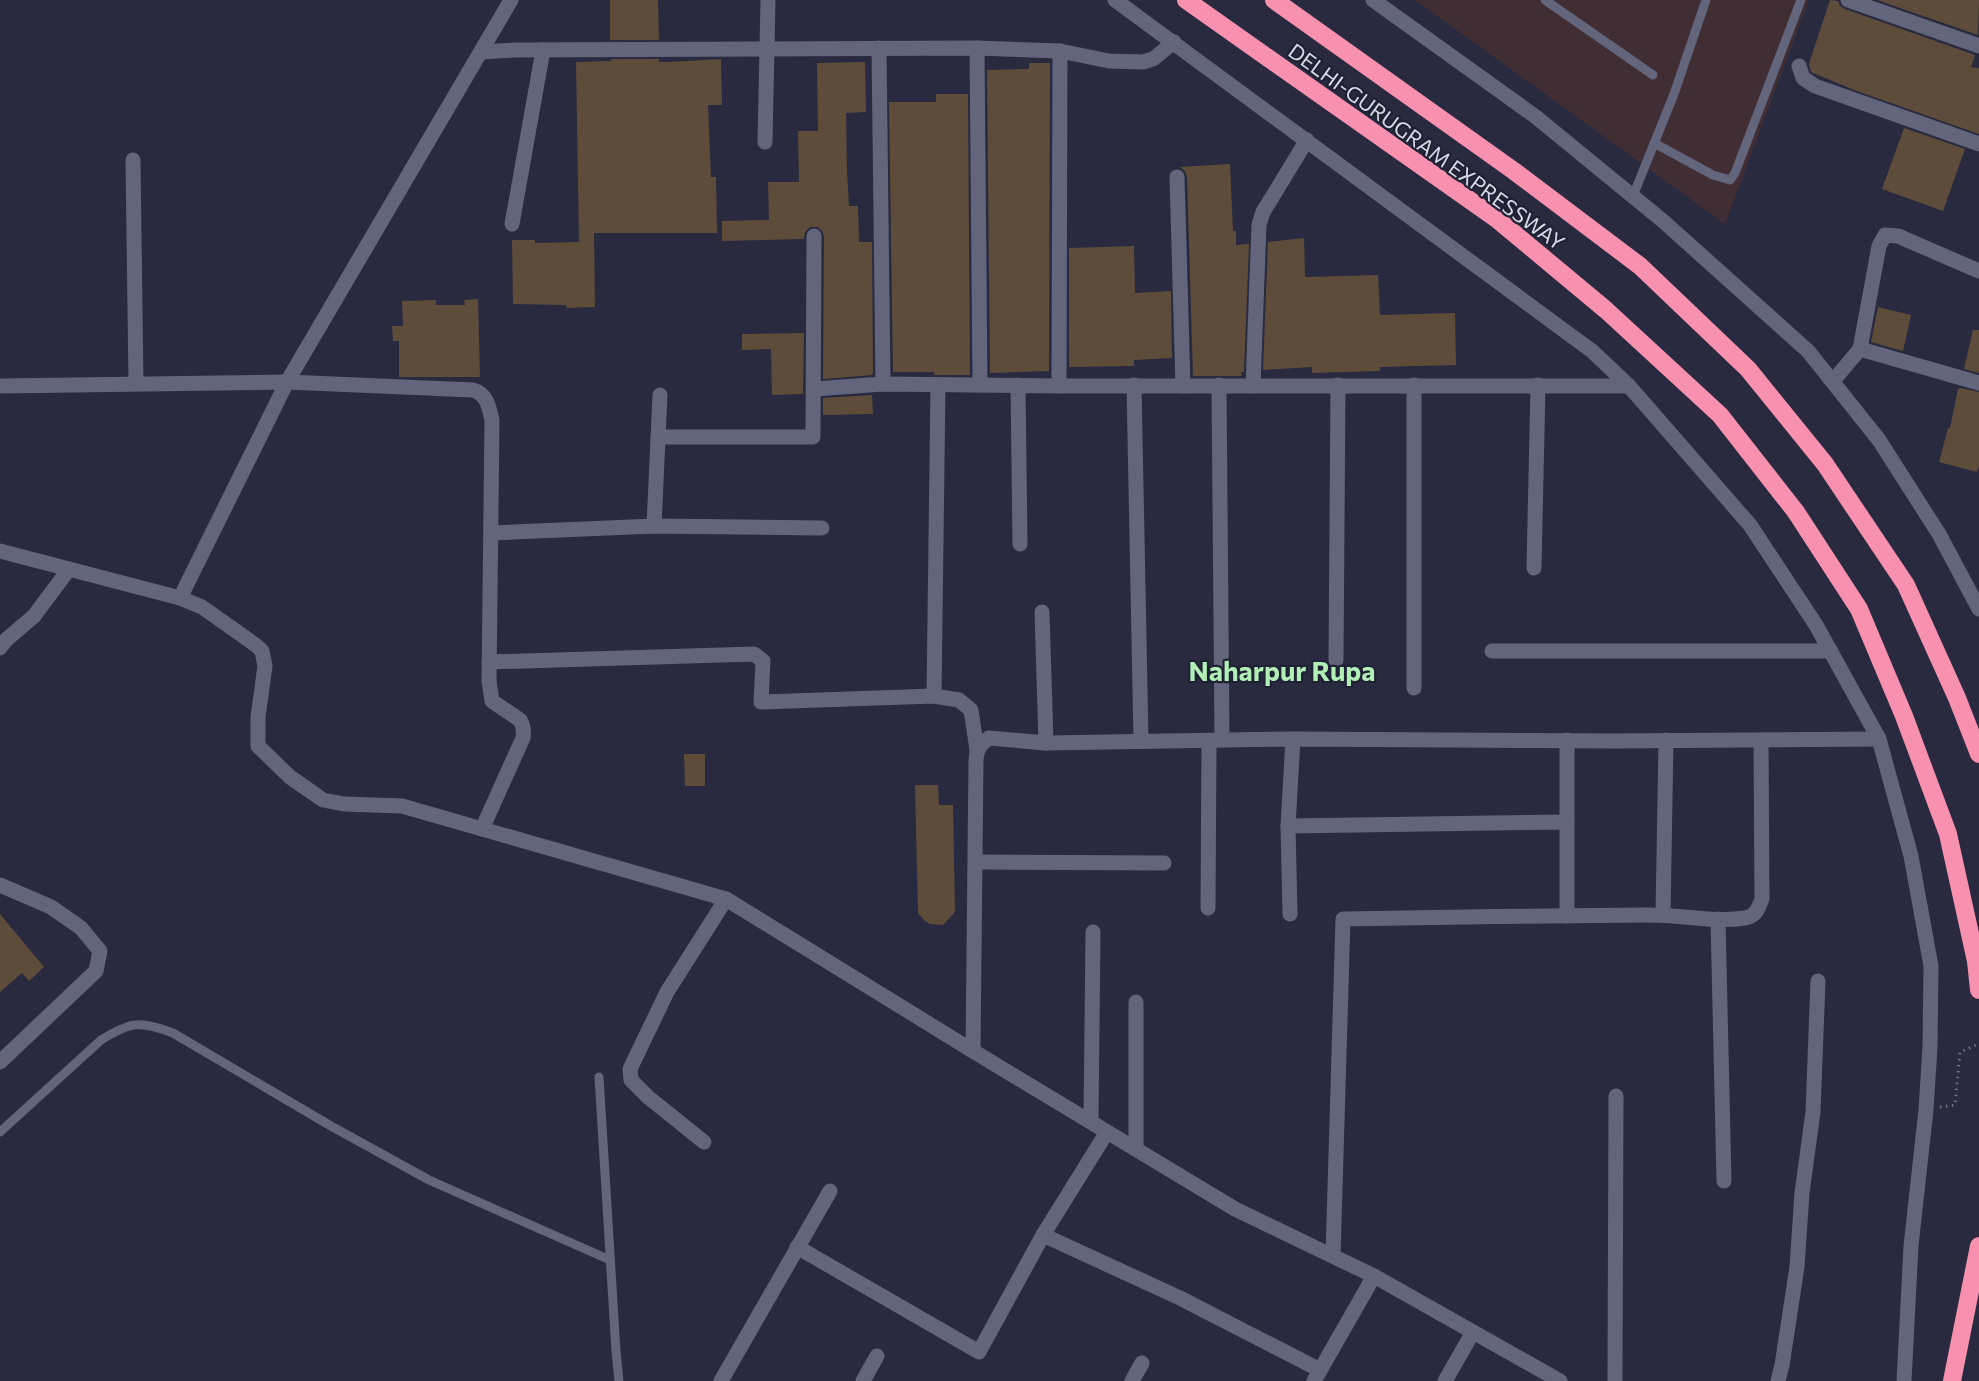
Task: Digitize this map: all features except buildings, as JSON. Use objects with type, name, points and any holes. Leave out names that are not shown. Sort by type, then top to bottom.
[{"type":"highway","name":"DELHI-GURUGRAM EXPRESSWAY","points":[[1186,0],[1498,220],[1606,310],[1720,415],[1796,512],[1859,609],[1904,716],[1948,834],[1976,961],[1979,990]]},
{"type":"highway","name":"DELHI-GURUGRAM EXPRESSWAY","points":[[1274,0],[1514,171],[1631,259],[1748,369],[1825,464],[1906,585],[1957,698],[1979,754]]},
{"type":"highway","points":[[1952,1381],[1979,1246]]},
{"type":"street","points":[[180,598],[287,382],[511,0]]},
{"type":"street","points":[[765,142],[768,0]]},
{"type":"street","points":[[1115,0],[1592,351],[1629,386],[1750,525],[1831,651],[1879,739],[1911,856],[1931,966],[1930,1047],[1926,1110],[1911,1246],[1904,1381]]},
{"type":"street","points":[[1848,0],[1979,45]]},
{"type":"street","points":[[1378,1],[1536,117],[1633,196],[1808,351],[1879,440],[1939,534],[1979,609]]},
{"type":"street","points":[[482,52],[977,48],[1060,51],[1109,61],[1143,62],[1154,59],[1174,42]]},
{"type":"street","points":[[879,48],[883,384]]},
{"type":"street","points":[[977,48],[980,385]]},
{"type":"street","points":[[512,224],[543,50]]},
{"type":"street","points":[[1059,386],[1060,51]]},
{"type":"street","points":[[1799,66],[1803,78],[1815,86],[1979,144]]},
{"type":"street","points":[[1253,386],[1259,225],[1263,212],[1307,140]]},
{"type":"street","points":[[133,160],[136,383]]},
{"type":"street","points":[[1176,177],[1183,386]]},
{"type":"street","points":[[1833,381],[1860,349],[1879,246],[1885,235],[1898,236],[1979,271]]},
{"type":"street","points":[[658,437],[813,437],[814,236]]},
{"type":"street","points":[[1860,349],[1979,383]]},
{"type":"street","points":[[0,386],[287,382],[480,392],[488,402],[492,420],[489,681],[492,700],[520,720],[524,731],[523,738],[482,829]]},
{"type":"street","points":[[814,389],[883,384],[1629,386]]},
{"type":"street","points":[[934,696],[938,385]]},
{"type":"street","points":[[1018,385],[1020,544]]},
{"type":"street","points":[[1134,385],[1141,741]]},
{"type":"street","points":[[1534,568],[1538,385]]},
{"type":"street","points":[[1208,908],[1216,740],[1220,386]]},
{"type":"street","points":[[1336,660],[1338,386]]},
{"type":"street","points":[[1414,386],[1414,688]]},
{"type":"street","points":[[654,526],[660,395]]},
{"type":"street","points":[[491,533],[654,526],[822,528]]},
{"type":"street","points":[[0,552],[180,598],[202,607],[262,651],[265,666],[258,717],[258,746],[290,777],[323,800],[344,804],[402,806],[726,899],[1235,1209],[1374,1276],[1560,1381]]},
{"type":"street","points":[[0,648],[34,616],[69,569]]},
{"type":"street","points":[[1042,612],[1046,743]]},
{"type":"street","points":[[1492,651],[1831,651]]},
{"type":"street","points":[[489,662],[754,654],[763,661],[761,702],[934,696],[959,700],[971,710],[977,750],[973,1051]]},
{"type":"street","points":[[977,750],[982,742],[990,738],[1046,743],[1293,739],[1879,739]]},
{"type":"street","points":[[1290,914],[1288,826],[1293,739]]},
{"type":"street","points":[[1567,740],[1567,916]]},
{"type":"street","points":[[1663,915],[1666,740]]},
{"type":"street","points":[[1333,1256],[1343,919],[1663,915],[1718,919],[1753,916],[1761,899],[1761,740]]},
{"type":"street","points":[[1288,826],[1567,822]]},
{"type":"street","points":[[976,862],[1164,863]]},
{"type":"street","points":[[0,885],[51,907],[81,928],[100,951],[96,972],[0,1062]]},
{"type":"street","points":[[704,1142],[648,1097],[631,1080],[630,1069],[667,992],[726,899]]},
{"type":"street","points":[[1718,919],[1724,1181]]},
{"type":"street","points":[[1091,1121],[1093,932]]},
{"type":"street","points":[[1778,1381],[1797,1267],[1802,1193],[1813,1112],[1818,981]]},
{"type":"street","points":[[1136,1002],[1136,1149]]},
{"type":"street","points":[[1615,1381],[1616,1096]]},
{"type":"street","points":[[797,1247],[979,1352],[1043,1235],[1107,1132]]},
{"type":"street","points":[[721,1381],[830,1191]]},
{"type":"street","points":[[1043,1235],[1180,1298],[1317,1376],[1374,1276]]},
{"type":"street","points":[[1445,1381],[1473,1332]]},
{"type":"street","points":[[863,1381],[877,1356]]},
{"type":"street","points":[[1131,1381],[1142,1363]]},
{"type":"lane","points":[[1545,0],[1653,75]]},
{"type":"lane","points":[[1633,196],[1674,94],[1706,0]]},
{"type":"lane","points":[[1654,143],[1713,175],[1730,180],[1736,173],[1801,0]]},
{"type":"lane","points":[[0,1132],[101,1040],[118,1029],[135,1024],[155,1026],[173,1033],[331,1126],[429,1180],[610,1260]]},
{"type":"lane","points":[[599,1077],[619,1381]]},
{"type":"path","points":[[1926,1110],[1955,1105],[1960,1052],[1979,1044]]},
{"type":"shaded area","points":[[1415,0],[1809,0],[1725,224]]},
{"type":"district","name":"Naharpur Rupa","points":[[1282,670]]}]
